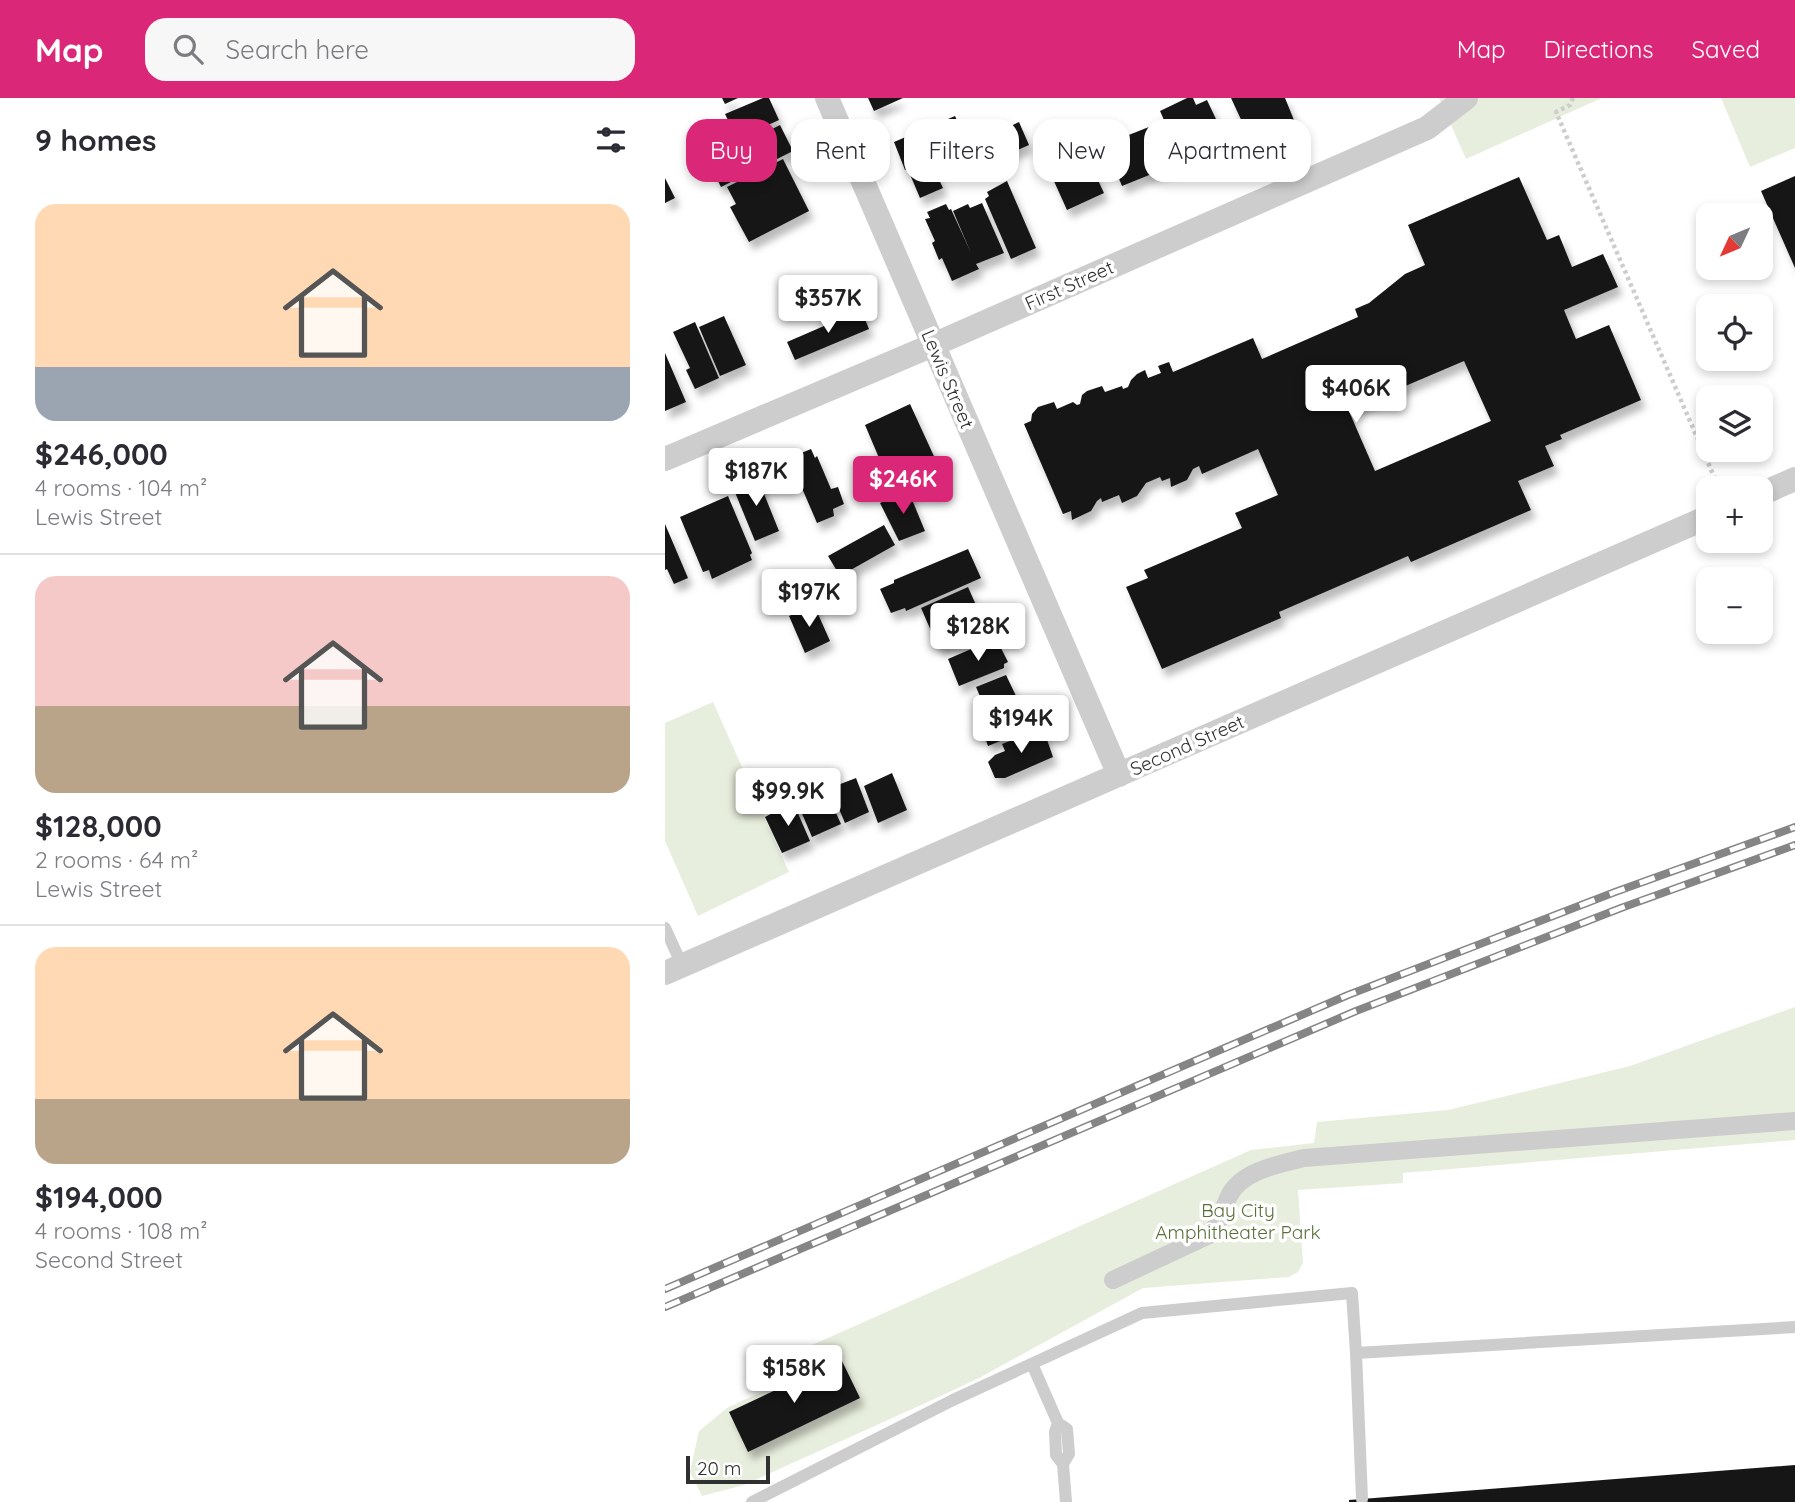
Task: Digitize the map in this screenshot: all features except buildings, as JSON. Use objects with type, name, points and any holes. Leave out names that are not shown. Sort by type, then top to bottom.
[{"type":"street","name":"Lewis Street","points":[[827,98],[1119,775]]},
{"type":"street","name":"First Street","points":[[665,459],[933,345],[1427,128],[1466,98]]},
{"type":"street","points":[[1773,489],[1795,479]]},
{"type":"street","name":"Second Street","points":[[673,969],[1696,522]]},
{"type":"street","points":[[1113,1280],[1209,1235],[1218,1224],[1235,1187],[1248,1177],[1304,1158],[1795,1121]]},
{"type":"lane","points":[[665,928],[673,969]]},
{"type":"lane","points":[[751,1502],[953,1401],[1142,1314],[1352,1293],[1361,1499]]},
{"type":"lane","points":[[1356,1353],[1795,1327]]},
{"type":"lane","points":[[1032,1364],[1058,1423],[1055,1432],[1056,1455],[1064,1470],[1066,1502]]},
{"type":"path","points":[[1573,98],[1570,104],[1556,112],[1714,476]]},
{"type":"green space","points":[[1439,98],[1602,98],[1466,159]]},
{"type":"green space","points":[[1721,98],[1795,98],[1795,148],[1750,167]]},
{"type":"green space","points":[[713,702],[789,872],[698,916],[665,841],[665,723]]},
{"type":"green space","name":"Bay City Amphitheater Park","points":[[1795,1007],[1795,1140],[1403,1173],[1403,1183],[1298,1190],[1303,1263],[1298,1272],[1289,1277],[1143,1288],[979,1378],[744,1485],[702,1496],[690,1472],[699,1431],[727,1408],[802,1373],[794,1353],[1251,1150],[1314,1143],[1317,1122],[1448,1110],[1630,1066]]},
{"type":"railway","points":[[665,1289],[1348,995],[1615,892],[1795,827]]},
{"type":"railway","points":[[665,1307],[1356,1011],[1621,908],[1795,845]]}]
